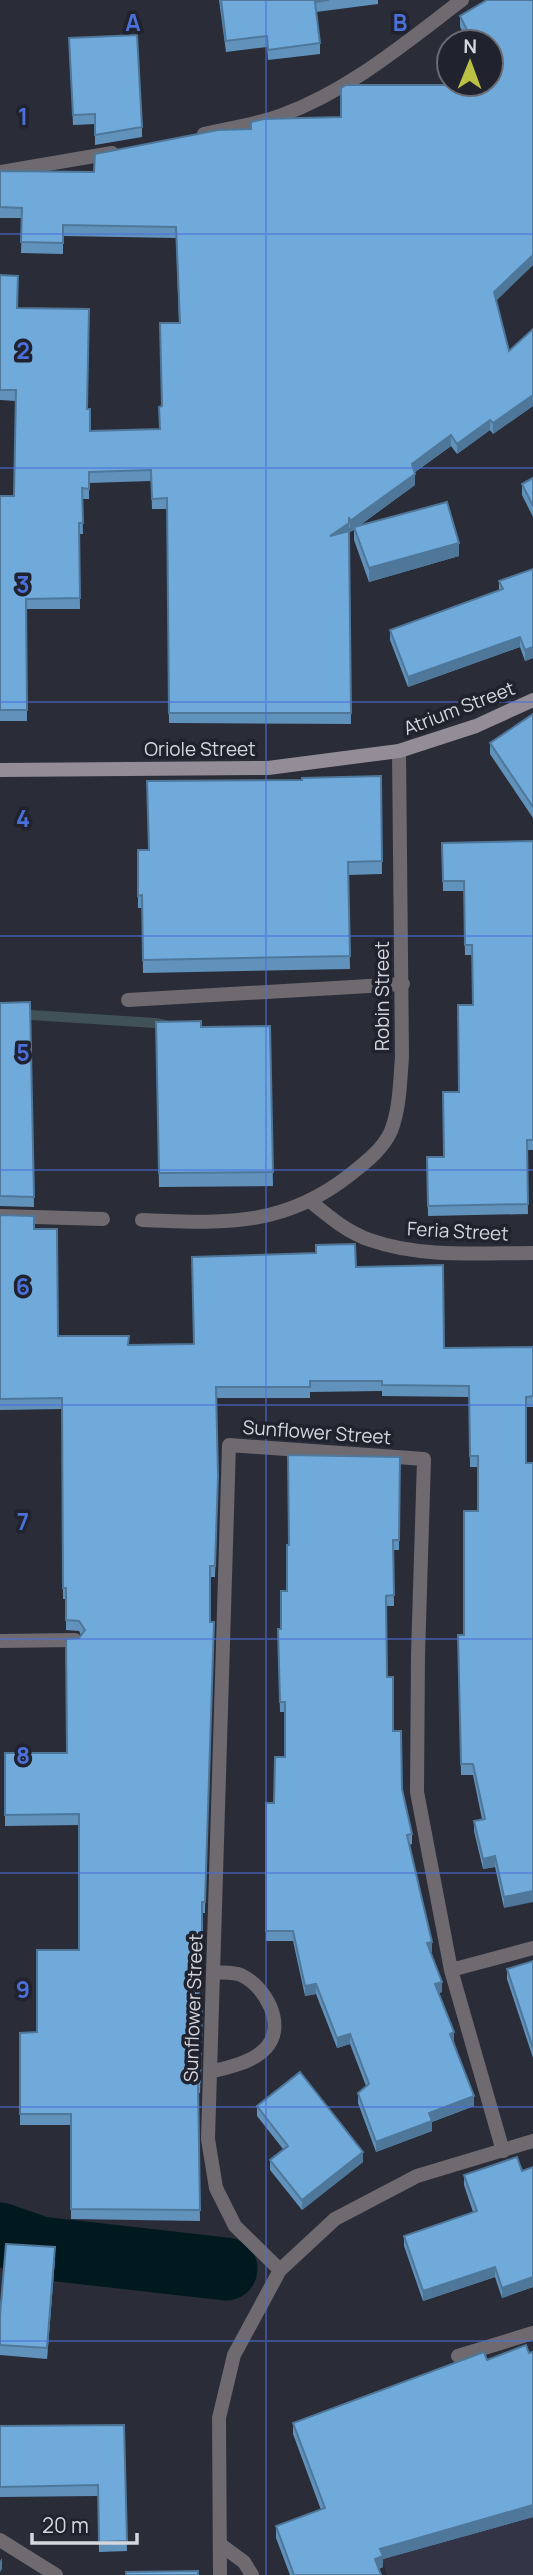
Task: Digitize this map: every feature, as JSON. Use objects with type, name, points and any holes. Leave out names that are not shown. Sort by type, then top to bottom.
[{"type":"street","points":[[187,138],[280,116],[323,98],[362,75],[461,0]]},
{"type":"street","points":[[0,172],[122,151]]},
{"type":"street","name":"Atrium Street","points":[[399,751],[476,726],[533,700]]},
{"type":"street","name":"Oriole Street","points":[[0,770],[268,768],[399,751]]},
{"type":"street","name":"Robin Street","points":[[142,1220],[214,1223],[247,1221],[277,1214],[310,1201],[342,1181],[371,1158],[390,1132],[398,1098],[402,1056],[399,751]]},
{"type":"street","points":[[128,1000],[403,984]]},
{"type":"street","name":"Feria Street","points":[[310,1201],[334,1221],[368,1239],[407,1249],[533,1253]]},
{"type":"street","points":[[0,1216],[103,1219]]},
{"type":"street","name":"Sunflower Street","points":[[280,2270],[235,2226],[216,2188],[208,2139],[229,1445],[424,1459],[417,1792],[451,1970],[503,2151]]},
{"type":"street","points":[[0,1641],[75,1640]]},
{"type":"street","points":[[451,1970],[533,1948]]},
{"type":"street","points":[[210,2072],[243,2063],[267,2048],[275,2025],[271,2008],[256,1984],[238,1974],[213,1972]]},
{"type":"street","points":[[220,2575],[219,2418],[234,2355],[280,2270],[335,2219],[417,2176],[533,2141]]},
{"type":"street","points":[[458,2356],[533,2333]]},
{"type":"street","points":[[0,2540],[56,2575]]},
{"type":"street","points":[[221,2545],[244,2562],[252,2575]]},
{"type":"shaded area","points":[[533,2443],[533,2575],[387,2575],[362,2493]]},
{"type":"building","points":[[221,0],[329,0],[315,2],[320,43],[268,50],[267,36],[226,41]]},
{"type":"building","points":[[487,0],[533,0],[533,255],[494,292],[509,351],[533,329],[533,395],[493,423],[490,420],[457,444],[451,435],[412,464],[415,474],[350,521],[349,517],[349,523],[330,536],[349,531],[351,713],[169,713],[167,498],[152,499],[151,470],[89,472],[89,489],[82,488],[83,523],[79,523],[80,598],[26,599],[27,710],[0,710],[0,496],[14,496],[16,390],[0,390],[0,275],[18,276],[17,308],[89,309],[87,409],[90,409],[90,431],[160,429],[160,323],[180,323],[176,227],[63,225],[63,243],[21,242],[22,208],[0,207],[0,171],[94,172],[95,154],[218,130],[251,129],[251,122],[264,119],[341,117],[341,88],[346,85],[435,85],[435,98],[505,98],[505,28],[466,28],[460,16]]},
{"type":"building","points":[[137,35],[142,127],[95,135],[95,114],[73,115],[69,38]]},
{"type":"building","points":[[533,478],[533,506],[522,484]]},
{"type":"building","points":[[447,502],[459,543],[369,568],[354,527]]},
{"type":"building","points":[[533,569],[533,647],[525,650],[520,637],[408,677],[390,630],[503,589],[499,581]]},
{"type":"building","points":[[533,714],[533,807],[490,743]]},
{"type":"building","points":[[381,776],[382,861],[348,862],[350,956],[143,960],[138,850],[149,850],[147,781],[302,780]]},
{"type":"building","points":[[533,841],[533,1140],[527,1140],[528,1204],[428,1206],[427,1157],[444,1157],[443,1092],[459,1092],[458,1005],[473,1005],[472,945],[465,945],[464,881],[443,881],[442,843]]},
{"type":"building","points":[[30,1002],[34,1197],[0,1196],[0,1003]]},
{"type":"building","points":[[201,1021],[201,1027],[270,1026],[273,1172],[159,1173],[156,1022]]},
{"type":"building","points":[[0,1215],[34,1216],[34,1229],[57,1229],[58,1336],[129,1336],[128,1345],[194,1344],[192,1257],[316,1253],[316,1245],[355,1244],[356,1267],[443,1265],[444,1348],[533,1347],[533,1396],[526,1397],[526,1463],[533,1463],[533,1891],[504,1897],[495,1856],[483,1859],[474,1821],[485,1819],[473,1764],[461,1764],[458,1635],[464,1635],[464,1511],[478,1511],[478,1456],[470,1456],[469,1386],[382,1385],[382,1381],[310,1381],[310,1387],[216,1387],[218,1476],[215,1566],[210,1566],[210,1622],[214,1622],[205,1902],[202,1902],[202,1954],[198,1954],[199,2008],[202,2008],[198,2082],[200,2210],[71,2209],[71,2114],[20,2114],[20,2033],[37,2032],[37,1950],[79,1950],[79,1814],[5,1815],[5,1753],[67,1753],[66,1639],[79,1638],[85,1630],[79,1621],[66,1620],[66,1588],[63,1588],[62,1398],[0,1399]]},
{"type":"building","points":[[288,1455],[400,1457],[399,1540],[393,1540],[394,1595],[386,1596],[387,1677],[393,1677],[393,1731],[401,1731],[402,1789],[412,1834],[407,1835],[432,1942],[427,1943],[442,1982],[435,1984],[454,2032],[450,2034],[474,2096],[429,2113],[432,2121],[376,2142],[358,2093],[369,2084],[350,2034],[337,2038],[316,1984],[305,1986],[293,1931],[266,1931],[266,1803],[274,1803],[275,1757],[285,1757],[285,1702],[280,1702],[278,1629],[281,1629],[281,1591],[287,1591]]},
{"type":"building","points":[[533,1961],[533,2048],[507,1969]]},
{"type":"building","points":[[300,2072],[363,2152],[302,2200],[270,2160],[288,2146],[257,2106]]},
{"type":"building","points":[[517,2157],[522,2171],[533,2167],[533,2277],[502,2288],[495,2267],[423,2291],[404,2236],[477,2211],[464,2175]]},
{"type":"building","points":[[6,2244],[55,2247],[47,2348],[0,2345]]},
{"type":"building","points":[[526,2345],[529,2353],[533,2352],[533,2505],[380,2549],[383,2556],[375,2559],[381,2575],[294,2575],[276,2526],[325,2508],[293,2423],[484,2352],[487,2360]]},
{"type":"building","points":[[124,2425],[127,2541],[99,2542],[98,2485],[0,2487],[0,2426]]},
{"type":"building","points":[[198,2571],[198,2575],[126,2575],[126,2572]]},
{"type":"waterway","points":[[0,1013],[169,1026]]},
{"type":"waterway","points":[[0,2234],[40,2248],[226,2269]]}]
